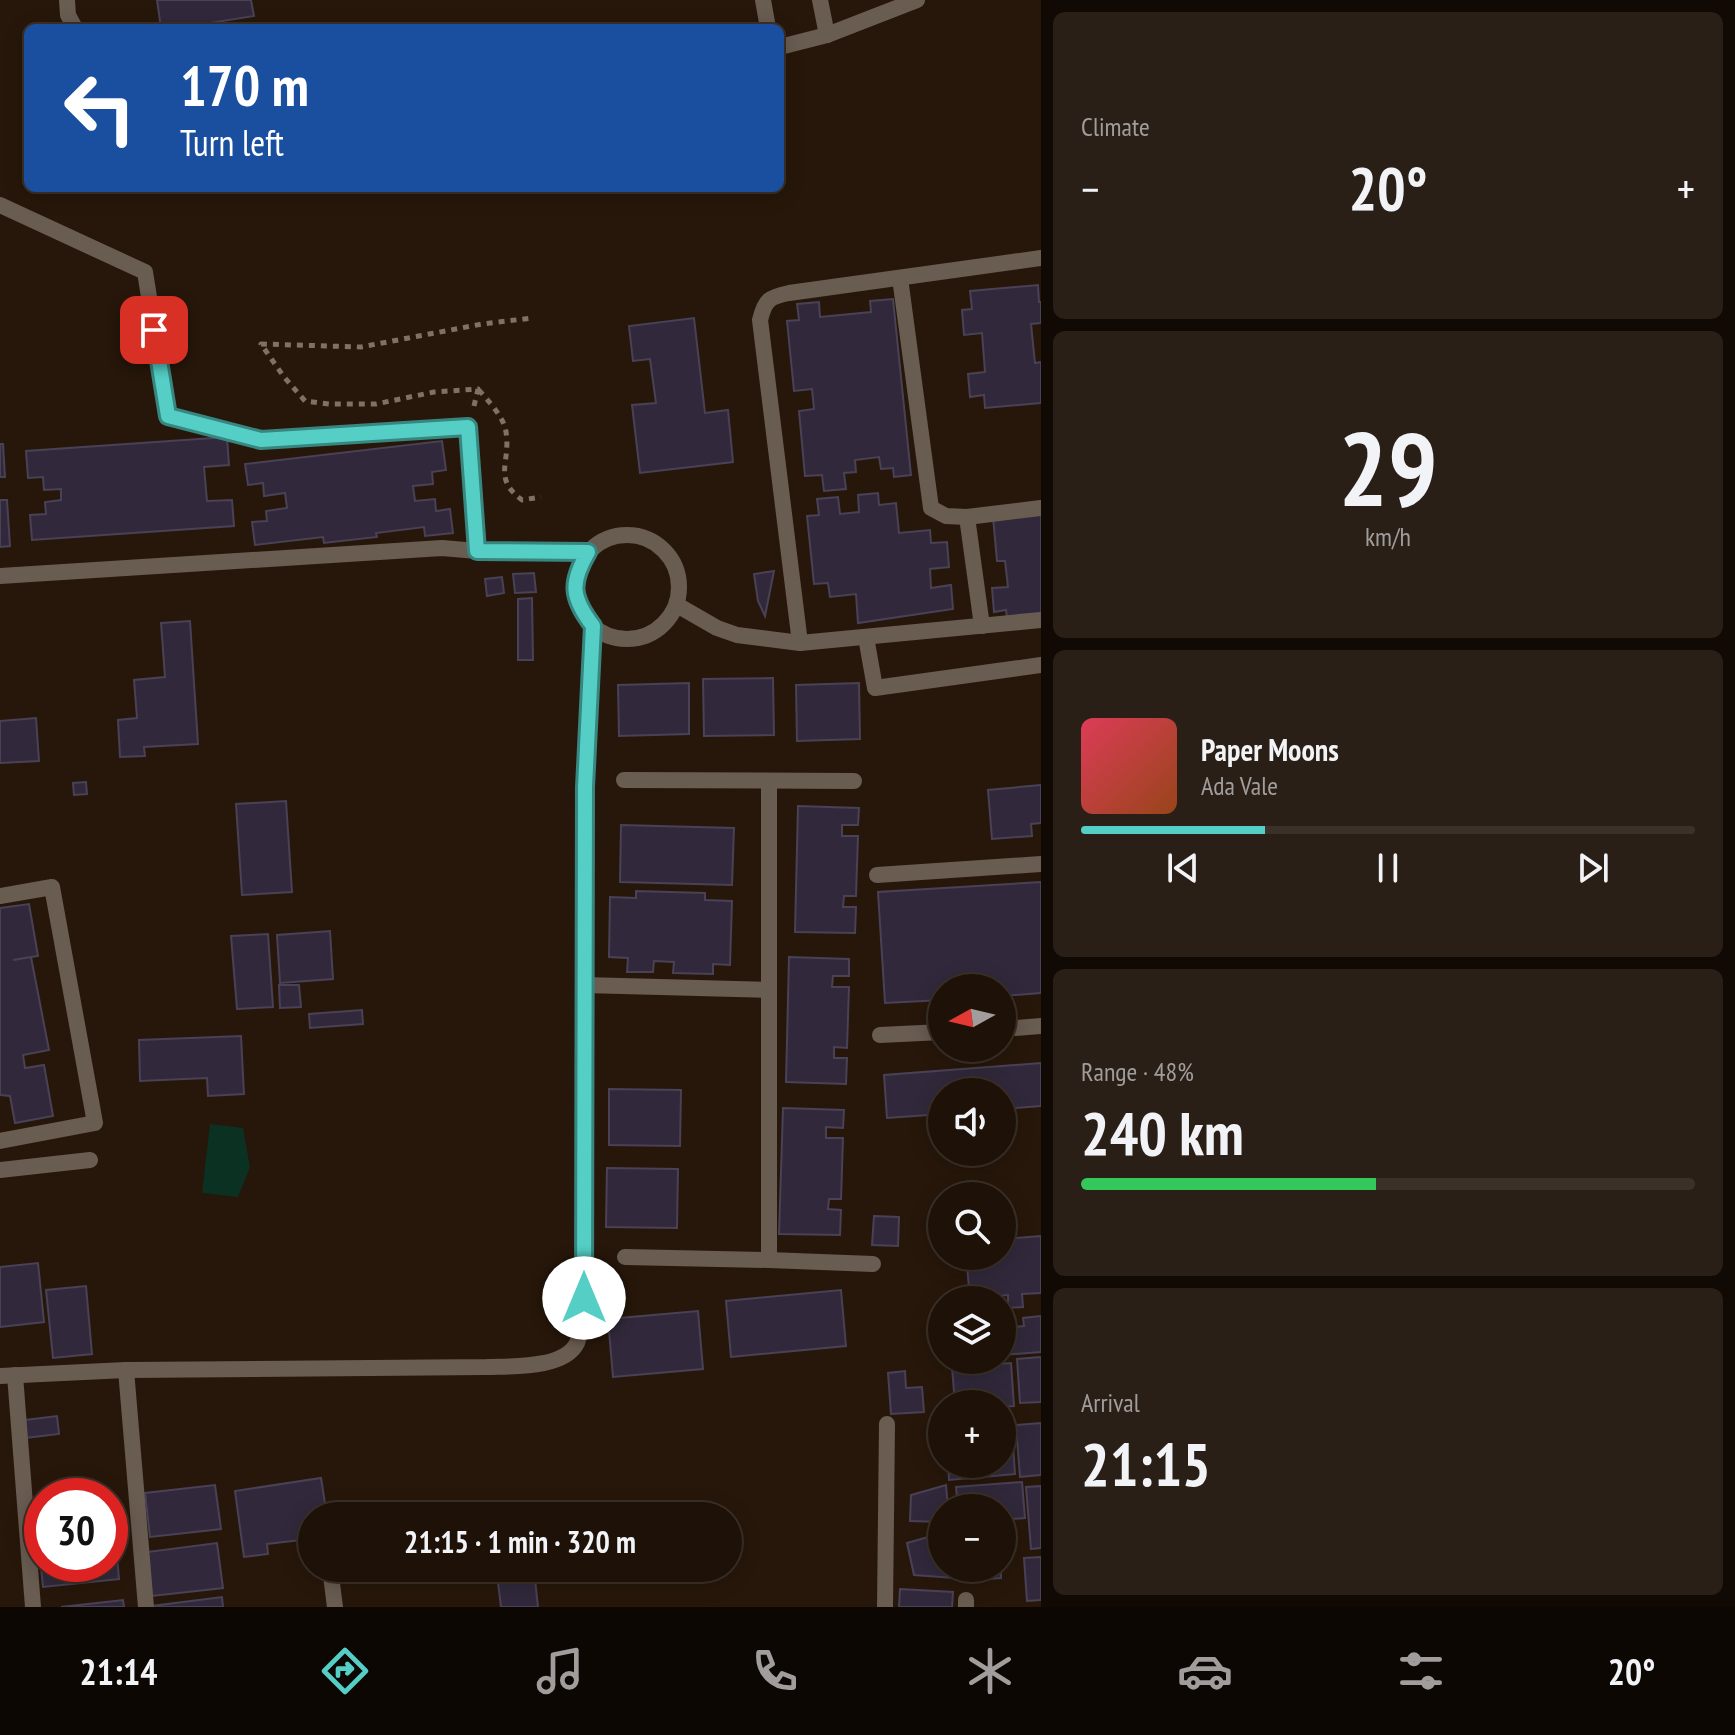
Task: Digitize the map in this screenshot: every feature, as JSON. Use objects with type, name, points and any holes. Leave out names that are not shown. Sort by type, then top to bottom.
[{"type":"street","points":[[67,0],[68,15],[73,24]]},
{"type":"street","points":[[763,0],[767,24]]},
{"type":"street","points":[[820,0],[827,35]]},
{"type":"street","points":[[784,46],[827,35],[917,0]]},
{"type":"street","points":[[0,205],[145,272],[168,416],[261,440],[468,427],[477,551]]},
{"type":"street","points":[[800,643],[760,320],[764,304],[775,296],[789,293],[1041,258]]},
{"type":"street","points":[[900,278],[931,508],[946,516],[967,517],[1041,508]]},
{"type":"street","points":[[967,517],[982,626]]},
{"type":"street","points":[[625,535],[645,538],[662,548],[675,565],[680,585],[677,605],[666,623],[650,635],[630,640],[610,637],[593,626],[580,610],[575,590],[578,570],[588,552],[605,539],[625,535]]},
{"type":"street","points":[[0,576],[442,548],[588,552]]},
{"type":"street","points":[[677,605],[717,628],[737,635],[800,643],[1041,620]]},
{"type":"street","points":[[33,1607],[8,1375],[126,1370],[532,1365],[559,1359],[576,1346],[583,1322],[584,1298],[585,787],[593,626]]},
{"type":"street","points":[[866,637],[875,688],[1041,665]]},
{"type":"street","points":[[624,780],[854,781]]},
{"type":"street","points":[[769,781],[769,1260]]},
{"type":"street","points":[[877,875],[1041,864]]},
{"type":"street","points":[[0,896],[52,887],[95,1123],[0,1141]]},
{"type":"street","points":[[584,985],[769,990]]},
{"type":"street","points":[[1016,1028],[1041,1026]]},
{"type":"street","points":[[880,1035],[928,1033]]},
{"type":"street","points":[[0,1170],[90,1160]]},
{"type":"street","points":[[625,1257],[873,1264]]},
{"type":"street","points":[[126,1370],[146,1607]]},
{"type":"street","points":[[885,1607],[887,1424]]},
{"type":"street","points":[[332,1582],[335,1607]]},
{"type":"path","points":[[478,389],[434,392],[376,404],[305,401],[261,344],[361,347],[482,324],[532,318]]},
{"type":"path","points":[[468,427],[478,389]]},
{"type":"path","points":[[478,389],[493,406],[506,430],[504,478],[509,491],[522,500],[541,497]]},
{"type":"green space","points":[[210,1124],[243,1128],[250,1167],[238,1197],[202,1193]]},
{"type":"building","points":[[157,0],[251,0],[254,16],[204,24],[160,24]]},
{"type":"building","points":[[1038,285],[1041,323],[1031,324],[1035,363],[1041,362],[1041,403],[985,408],[984,395],[970,397],[968,374],[985,372],[982,333],[964,335],[962,310],[972,309],[970,291]]},
{"type":"building","points":[[893,299],[911,475],[894,477],[893,468],[881,469],[879,457],[855,460],[856,472],[844,473],[846,489],[824,491],[822,475],[805,476],[799,411],[814,409],[812,389],[794,391],[787,321],[799,320],[797,304],[819,302],[820,317],[871,312],[870,301]]},
{"type":"building","points":[[694,318],[705,413],[728,410],[733,462],[640,473],[632,405],[656,403],[650,359],[633,361],[629,326]]},
{"type":"building","points":[[227,437],[229,465],[204,467],[207,501],[232,500],[234,526],[32,540],[30,515],[46,514],[45,502],[61,500],[61,489],[44,490],[43,477],[28,478],[26,451]]},
{"type":"building","points":[[442,441],[446,470],[432,472],[433,484],[413,486],[415,501],[435,499],[436,511],[450,509],[453,533],[425,536],[424,527],[376,533],[377,537],[324,543],[323,537],[255,545],[252,522],[267,521],[266,511],[287,508],[285,493],[264,496],[263,483],[248,485],[245,464]]},
{"type":"building","points":[[0,444],[3,444],[5,477],[0,477]]},
{"type":"building","points":[[878,493],[879,505],[896,503],[899,533],[930,530],[931,543],[947,542],[949,567],[930,569],[931,588],[951,585],[953,609],[858,623],[856,594],[830,597],[828,583],[814,584],[807,516],[819,515],[817,499],[838,497],[840,514],[859,512],[858,495]]},
{"type":"building","points":[[0,500],[7,500],[10,546],[0,547]]},
{"type":"building","points":[[1041,513],[1041,614],[1007,618],[1006,610],[994,612],[992,588],[1008,587],[1005,561],[997,561],[993,517]]},
{"type":"building","points":[[774,571],[765,616],[758,601],[754,574]]},
{"type":"building","points":[[534,573],[536,592],[515,593],[513,574]]},
{"type":"building","points":[[502,577],[504,593],[487,596],[485,579]]},
{"type":"building","points":[[532,598],[533,660],[518,660],[518,599]]},
{"type":"building","points":[[190,621],[198,744],[144,747],[145,756],[120,757],[118,720],[137,718],[134,680],[165,677],[161,623]]},
{"type":"building","points":[[773,678],[774,735],[704,736],[703,679]]},
{"type":"building","points":[[689,683],[689,734],[619,736],[618,685]]},
{"type":"building","points":[[859,683],[860,739],[797,741],[796,685]]},
{"type":"building","points":[[36,718],[39,761],[0,763],[0,721]]},
{"type":"building","points":[[86,782],[87,794],[74,795],[73,783]]},
{"type":"building","points":[[1041,785],[1041,823],[1031,824],[1032,836],[992,839],[988,790]]},
{"type":"building","points":[[286,801],[292,892],[242,895],[236,804]]},
{"type":"building","points":[[798,806],[859,808],[858,825],[842,825],[842,836],[858,836],[856,896],[844,896],[843,907],[856,907],[855,933],[795,932]]},
{"type":"building","points":[[621,825],[734,828],[732,885],[620,882]]},
{"type":"building","points":[[1041,882],[1041,993],[1016,995],[1016,974],[928,974],[928,1001],[885,1003],[878,892]]},
{"type":"building","points":[[636,891],[705,893],[705,900],[732,901],[730,965],[713,964],[713,974],[673,973],[674,962],[654,961],[653,972],[627,972],[628,958],[609,957],[610,897],[636,898]]},
{"type":"building","points":[[29,904],[38,956],[31,957],[49,1050],[23,1055],[25,1068],[44,1065],[53,1116],[15,1123],[10,1096],[0,1095],[0,908]]},
{"type":"building","points":[[330,931],[333,979],[280,983],[277,935]]},
{"type":"building","points":[[268,934],[273,1007],[237,1009],[231,936]]},
{"type":"building","points":[[789,957],[849,959],[849,976],[833,976],[832,987],[849,987],[847,1048],[834,1047],[834,1058],[847,1058],[846,1084],[786,1082]]},
{"type":"building","points":[[279,985],[299,985],[301,1007],[280,1008]]},
{"type":"building","points":[[362,1010],[363,1024],[310,1028],[309,1014]]},
{"type":"building","points":[[241,1036],[244,1094],[208,1096],[207,1078],[140,1081],[139,1040]]},
{"type":"building","points":[[1041,1063],[1041,1106],[1016,1108],[1016,1078],[928,1078],[928,1115],[887,1118],[884,1075]]},
{"type":"building","points":[[609,1089],[681,1090],[680,1146],[609,1145]]},
{"type":"building","points":[[783,1108],[844,1110],[843,1128],[826,1127],[826,1138],[843,1138],[841,1199],[829,1199],[828,1209],[841,1210],[840,1235],[779,1234]]},
{"type":"building","points":[[607,1168],[678,1169],[677,1228],[606,1227]]},
{"type":"building","points":[[874,1216],[899,1217],[898,1246],[872,1245]]},
{"type":"building","points":[[1041,1236],[1041,1293],[1022,1294],[1023,1307],[1016,1307],[1016,1286],[969,1286],[967,1270],[1016,1270],[1016,1238]]},
{"type":"building","points":[[38,1263],[44,1322],[0,1327],[0,1267]]},
{"type":"building","points":[[86,1286],[92,1354],[53,1358],[46,1290]]},
{"type":"building","points":[[841,1290],[846,1346],[731,1357],[726,1301]]},
{"type":"building","points":[[698,1311],[703,1369],[613,1377],[608,1319]]},
{"type":"building","points":[[1041,1316],[1041,1352],[1016,1354],[1016,1327],[1024,1326],[1023,1318]]},
{"type":"building","points":[[1041,1357],[1041,1402],[1020,1403],[1017,1359]]},
{"type":"building","points":[[905,1371],[906,1388],[922,1387],[924,1412],[891,1414],[888,1373]]},
{"type":"building","points":[[953,1374],[1012,1374],[1013,1390],[954,1390]]},
{"type":"building","points":[[57,1416],[59,1434],[26,1438],[24,1420]]},
{"type":"building","points":[[1041,1423],[1041,1475],[1020,1477],[1016,1425]]},
{"type":"building","points":[[321,1478],[325,1502],[298,1502],[298,1540],[267,1544],[268,1554],[244,1557],[235,1491]]},
{"type":"building","points":[[1022,1482],[1025,1518],[1016,1519],[1016,1494],[957,1494],[956,1487]]},
{"type":"building","points":[[215,1485],[221,1529],[150,1537],[145,1493]]},
{"type":"building","points":[[946,1485],[947,1494],[928,1494],[928,1522],[910,1521],[911,1495]]},
{"type":"building","points":[[1041,1486],[1041,1548],[1031,1549],[1026,1487]]},
{"type":"building","points":[[928,1537],[928,1576],[914,1575],[907,1543]]},
{"type":"building","points":[[217,1543],[223,1588],[152,1596],[147,1552]]},
{"type":"building","points":[[1041,1557],[1041,1600],[1027,1601],[1024,1558]]},
{"type":"building","points":[[42,1582],[90,1582],[43,1587]]},
{"type":"building","points":[[535,1582],[538,1607],[501,1607],[498,1583]]},
{"type":"building","points":[[900,1589],[953,1592],[952,1607],[899,1607]]},
{"type":"building","points":[[222,1597],[223,1607],[152,1607],[152,1606]]},
{"type":"building","points":[[123,1600],[124,1607],[61,1607]]},
{"type":"route","points":[[154,330],[168,416],[261,440],[468,427],[477,551],[588,552],[578,570],[575,590],[580,610],[593,626],[585,787],[584,1298]]}]
